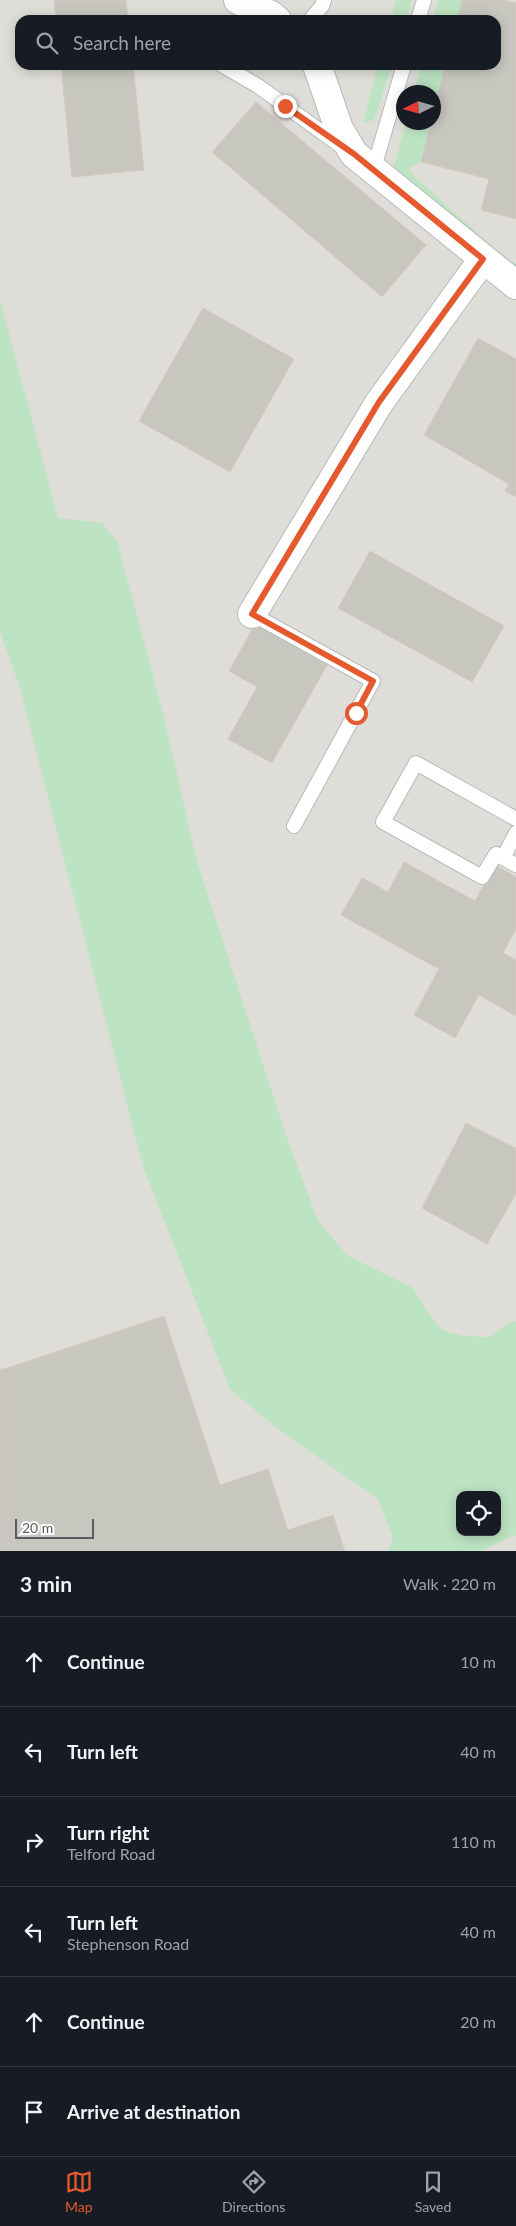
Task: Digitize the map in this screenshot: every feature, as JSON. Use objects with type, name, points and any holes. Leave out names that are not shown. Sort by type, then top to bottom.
[{"type":"street","points":[[238,0],[271,15]]},
{"type":"street","points":[[319,70],[339,129],[363,163],[516,285]]},
{"type":"street","points":[[252,614],[379,402],[483,259]]},
{"type":"lane","points":[[314,15],[322,6],[324,0]]},
{"type":"lane","points":[[420,15],[424,0]]},
{"type":"lane","points":[[231,70],[258,86],[363,163],[402,70]]},
{"type":"lane","points":[[252,614],[373,681],[294,826]]},
{"type":"lane","points":[[516,819],[416,763],[383,822],[482,878],[496,854],[516,865]]},
{"type":"lane","points":[[504,858],[516,832]]},
{"type":"shaded area","points":[[0,0],[516,0],[516,1551],[0,1551]]},
{"type":"green space","points":[[396,0],[412,0],[408,15],[392,15]]},
{"type":"green space","points":[[438,0],[462,0],[458,15],[434,15]]},
{"type":"green space","points":[[377,70],[390,70],[374,120],[363,123]]},
{"type":"green space","points":[[420,70],[444,70],[440,85],[416,85]]},
{"type":"green space","points":[[404,130],[429,130],[421,162],[408,168],[415,177],[501,254],[511,262],[516,263],[516,277],[397,174],[394,166]]},
{"type":"green space","points":[[0,300],[58,518],[102,523],[117,541],[164,717],[197,862],[289,1144],[318,1221],[348,1256],[413,1288],[427,1311],[442,1330],[463,1336],[490,1337],[507,1324],[516,1321],[516,1535],[481,1551],[388,1551],[393,1538],[378,1499],[279,1430],[230,1389],[143,1166],[20,688],[0,631]]},
{"type":"building","points":[[54,0],[126,0],[128,15],[56,15]]},
{"type":"building","points":[[462,0],[503,0],[516,3],[516,219],[481,210],[489,179],[421,162],[429,130],[441,130],[440,85],[444,70],[501,70],[501,15],[458,15]]},
{"type":"building","points":[[61,70],[134,70],[144,170],[72,177]]},
{"type":"building","points":[[256,102],[426,245],[382,297],[212,152]]},
{"type":"building","points":[[203,308],[294,359],[230,472],[139,421]]},
{"type":"building","points":[[478,338],[516,359],[516,497],[505,491],[509,484],[424,435]]},
{"type":"building","points":[[370,551],[504,626],[472,682],[338,608]]},
{"type":"building","points":[[255,624],[327,665],[272,763],[228,739],[257,687],[229,671]]},
{"type":"building","points":[[404,862],[475,901],[495,865],[516,877],[516,929],[503,953],[516,960],[516,1016],[479,995],[455,1038],[414,1015],[439,969],[341,915],[362,878],[388,892]]},
{"type":"building","points":[[466,1123],[516,1148],[516,1194],[487,1244],[422,1208]]},
{"type":"building","points":[[164,1316],[220,1485],[268,1469],[288,1530],[333,1515],[345,1551],[0,1551],[0,1367],[1,1370]]},
{"type":"route","points":[[285,106],[354,154],[483,259],[379,402],[252,614],[373,681],[356,713]]}]
